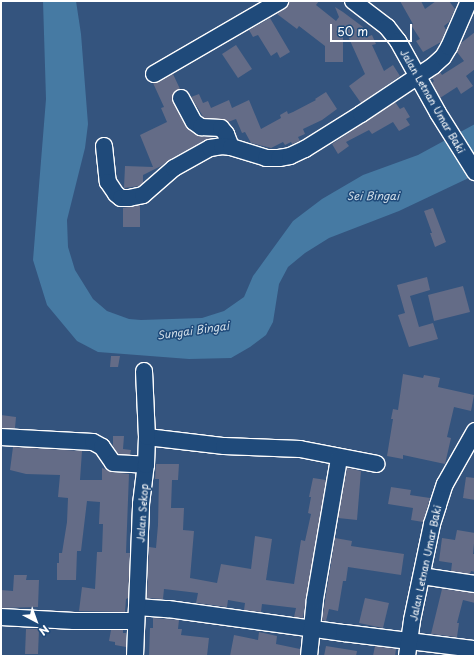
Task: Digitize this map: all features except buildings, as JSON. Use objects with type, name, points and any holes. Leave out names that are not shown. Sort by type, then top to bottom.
[{"type":"street","points":[[154,74],[280,1]]},
{"type":"street","name":"Jalan Letnan Umar Baki","points":[[353,1],[387,27],[408,57],[438,113],[475,172]]},
{"type":"street","points":[[104,146],[108,182],[116,194],[121,198],[143,195],[174,168],[210,148],[222,146],[231,147],[266,158],[290,156],[305,149],[355,118],[443,57],[454,36],[464,4]]},
{"type":"street","points":[[181,98],[194,122],[202,127],[221,128],[226,134],[231,147]]},
{"type":"street","name":"Jalan Sekop","points":[[135,656],[141,504],[146,465],[147,437],[144,371]]},
{"type":"street","name":"Jalan Letnan Umar Baki","points":[[408,648],[432,524],[445,484],[475,431]]},
{"type":"street","points":[[1,437],[93,442],[102,447],[113,463],[146,465]]},
{"type":"street","points":[[147,437],[224,446],[300,449],[338,458],[377,464]]},
{"type":"street","points":[[309,656],[310,629],[338,458]]},
{"type":"street","points":[[422,576],[475,584]]},
{"type":"street","points":[[1,617],[74,621],[168,609],[310,629],[408,648],[475,649]]},
{"type":"water","name":"Sei Bingai","points":[[43,1],[76,1],[81,34],[88,124],[85,148],[67,220],[68,247],[75,270],[93,299],[107,311],[129,319],[141,320],[202,318],[224,311],[244,297],[253,276],[293,221],[322,199],[363,175],[418,155],[475,124],[475,175],[399,211],[329,238],[305,253],[288,267],[279,284],[273,322],[266,335],[250,347],[231,358],[189,359],[98,352],[77,341],[47,305],[33,260],[46,99]]},
{"type":"water label","name":"Sungai Bingai","points":[[193,331]]}]
